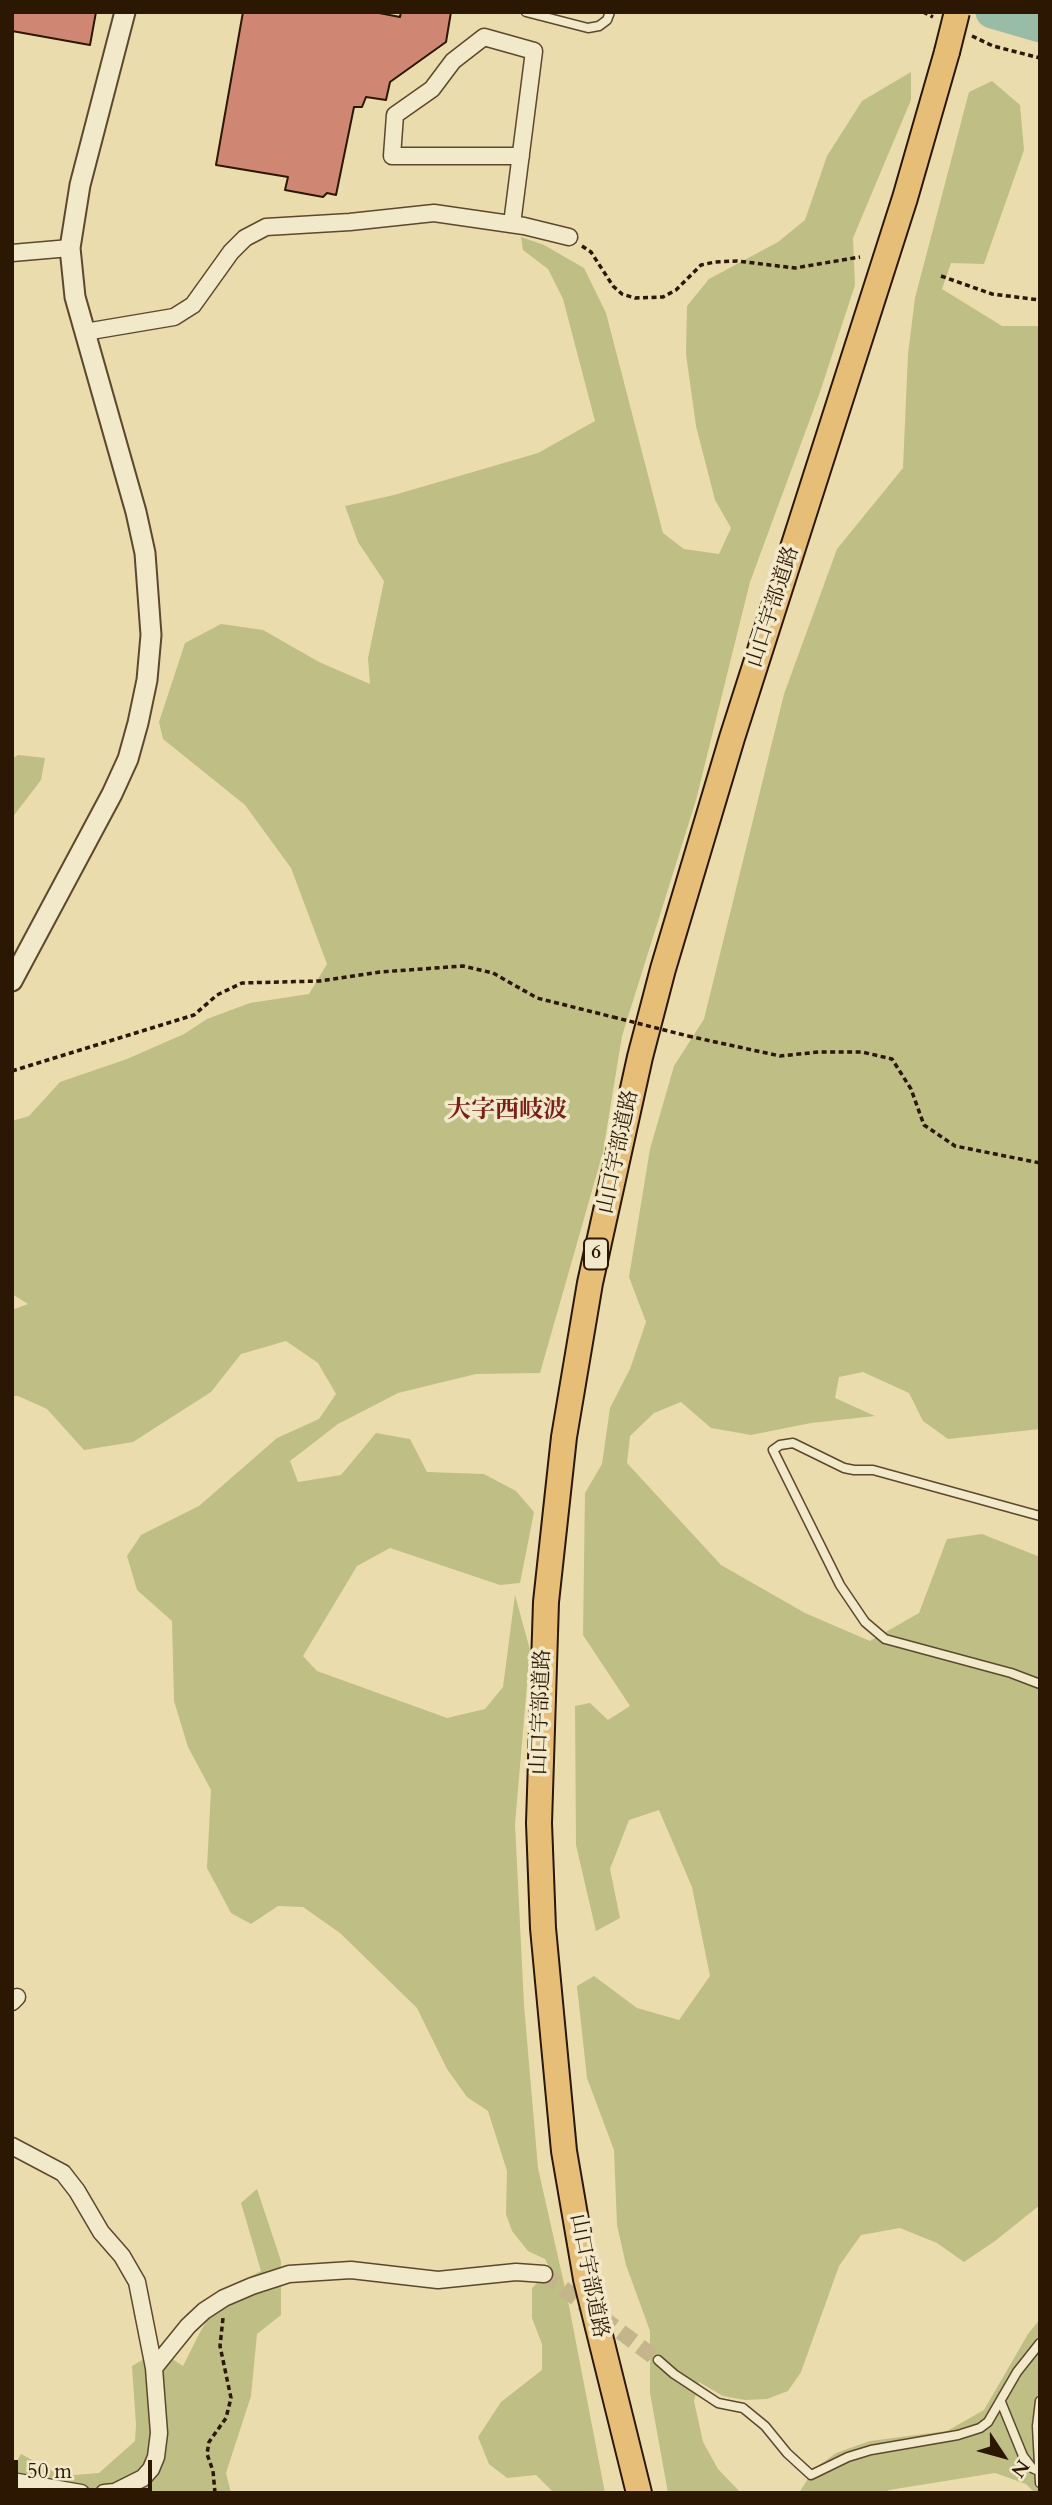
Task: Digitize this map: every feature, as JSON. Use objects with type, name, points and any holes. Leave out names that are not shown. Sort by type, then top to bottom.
[{"type":"main road","name":"山口宇部道路","points":[[639,2493],[586,2279],[566,2164],[543,1928],[539,1824],[545,1629],[564,1437],[590,1283],[640,1057],[663,969],[732,738],[905,198],[947,52],[946,15]]},
{"type":"street","points":[[12,981],[128,759],[147,680],[151,635],[145,553],[136,512],[75,297],[70,248],[80,185],[125,12]]},
{"type":"street","points":[[512,224],[521,156],[534,51],[484,37],[453,61],[432,89],[395,115],[392,156],[521,156]]},
{"type":"street","points":[[85,332],[174,317],[193,305],[231,252],[245,238],[266,227],[434,213],[512,224],[569,237]]},
{"type":"street","points":[[12,253],[70,248]]},
{"type":"street","points":[[12,2147],[63,2173],[101,2232],[122,2256],[137,2282],[155,2368],[159,2433],[156,2457],[151,2469],[132,2485],[104,2493]]},
{"type":"street","points":[[155,2368],[188,2326],[204,2311],[224,2298],[289,2274],[351,2270],[438,2280],[516,2272],[544,2274]]},
{"type":"street","points":[[12,2482],[81,2493]]},
{"type":"lane","points":[[526,12],[588,28],[599,26],[610,12]]},
{"type":"lane","points":[[1040,1516],[873,1470],[844,1468],[793,1443],[780,1445],[773,1450],[840,1586],[865,1622],[885,1639],[1011,1673],[1040,1684]]},
{"type":"lane","points":[[658,2360],[718,2403],[743,2408],[765,2426],[811,2475],[860,2454],[980,2428],[988,2422],[1017,2372],[1040,2343]]},
{"type":"lane","points":[[1040,2401],[1037,2426],[1040,2483]]},
{"type":"lane","points":[[1001,2402],[1023,2456],[1032,2468],[1039,2471]]},
{"type":"path","points":[[923,12],[946,15]]},
{"type":"path","points":[[970,35],[993,46],[1040,58]]},
{"type":"path","points":[[569,237],[591,252],[612,286],[622,294],[635,298],[663,297],[676,290],[701,265],[715,262],[737,261],[795,268],[860,257]]},
{"type":"path","points":[[941,276],[992,294],[1040,300]]},
{"type":"path","points":[[12,1071],[194,1015],[217,995],[242,983],[320,981],[380,972],[463,966],[493,973],[537,998],[780,1056],[862,1052],[892,1059],[911,1089],[924,1125],[955,1146],[1040,1163]]},
{"type":"path","points":[[215,2493],[213,2471],[207,2454],[209,2442],[226,2418],[231,2398],[220,2346],[224,2298]]},
{"type":"green space","points":[[911,72],[911,100],[853,238],[855,285],[820,392],[750,582],[696,800],[622,1036],[603,1152],[540,1373],[476,1374],[398,1393],[338,1424],[290,1461],[298,1482],[341,1475],[376,1433],[410,1439],[427,1472],[484,1474],[516,1491],[534,1512],[520,1583],[500,1585],[390,1548],[357,1566],[303,1656],[317,1671],[447,1718],[485,1709],[503,1687],[515,1595],[530,1650],[515,1824],[524,2005],[538,2168],[569,2306],[605,2493],[554,2493],[536,2475],[507,2478],[489,2464],[478,2437],[501,2402],[542,2370],[542,2344],[532,2318],[532,2288],[550,2269],[545,2259],[528,2251],[512,2231],[506,2214],[507,2171],[488,2111],[467,2097],[447,2069],[417,2008],[340,1933],[303,1907],[278,1906],[251,1924],[231,1913],[207,1868],[211,1790],[188,1747],[174,1701],[172,1621],[137,1590],[127,1556],[141,1535],[199,1506],[277,1438],[319,1419],[336,1394],[318,1363],[286,1341],[241,1354],[211,1392],[133,1442],[84,1450],[47,1409],[12,1396],[12,1310],[28,1304],[12,1294],[12,1121],[29,1116],[60,1082],[127,1059],[184,1034],[207,1019],[250,1003],[309,994],[327,964],[291,868],[245,805],[163,739],[159,722],[185,643],[221,624],[263,630],[319,662],[370,684],[368,658],[384,581],[358,542],[345,506],[394,495],[538,453],[595,421],[563,299],[548,269],[523,250],[521,237],[544,245],[584,268],[606,313],[663,533],[684,549],[719,554],[731,528],[715,500],[696,426],[686,354],[687,306],[709,279],[778,242],[805,220],[827,156],[862,101]]},
{"type":"green space","points":[[992,81],[1020,105],[1024,150],[984,264],[951,263],[942,289],[1002,326],[1040,326],[1040,1429],[948,1439],[923,1421],[909,1393],[863,1372],[839,1377],[835,1398],[875,1416],[811,1423],[751,1435],[711,1428],[681,1402],[654,1413],[630,1436],[627,1463],[721,1565],[805,1613],[870,1641],[919,1613],[947,1539],[982,1534],[1040,1557],[1040,2205],[964,2262],[937,2243],[900,2228],[861,2235],[839,2266],[801,2372],[788,2391],[767,2399],[745,2400],[723,2396],[699,2382],[694,2401],[703,2442],[718,2469],[741,2493],[668,2493],[650,2393],[650,2331],[626,2265],[617,2225],[614,2150],[587,2078],[577,1986],[594,1976],[637,2008],[679,2020],[710,1976],[692,1887],[659,1810],[629,1820],[610,1869],[620,1918],[596,1931],[576,1845],[575,1706],[590,1703],[608,1720],[630,1706],[583,1635],[585,1493],[602,1464],[610,1408],[630,1369],[646,1322],[629,1277],[650,1149],[674,1066],[704,1019],[784,694],[837,549],[903,468],[908,354],[915,298],[969,92]]},
{"type":"green space","points":[[18,755],[45,758],[41,780],[12,818],[12,759]]},
{"type":"green space","points":[[257,2189],[281,2261],[281,2315],[257,2334],[251,2396],[226,2473],[231,2493],[12,2493],[12,2469],[21,2454],[62,2476],[99,2473],[135,2441],[132,2366],[159,2350],[183,2366],[226,2289],[261,2271],[241,2203]]},
{"type":"green space","points":[[1040,2319],[1040,2493],[1035,2493],[1026,2484],[995,2473],[889,2490],[885,2493],[799,2493],[814,2469],[836,2453],[870,2441],[947,2431],[984,2410],[1028,2334]]},
{"type":"building","points":[[12,12],[96,12],[90,45],[12,31]]},
{"type":"building","points":[[243,12],[374,12],[400,17],[401,12],[451,12],[446,42],[390,82],[386,100],[366,97],[362,107],[354,107],[336,195],[327,193],[323,197],[285,190],[288,177],[216,165]]},
{"type":"waterway","points":[[992,12],[1040,26]]},
{"type":"tunnel","points":[[544,2274],[658,2360]]},
{"type":"district","name":"大字西岐波","points":[[507,1111]]}]
